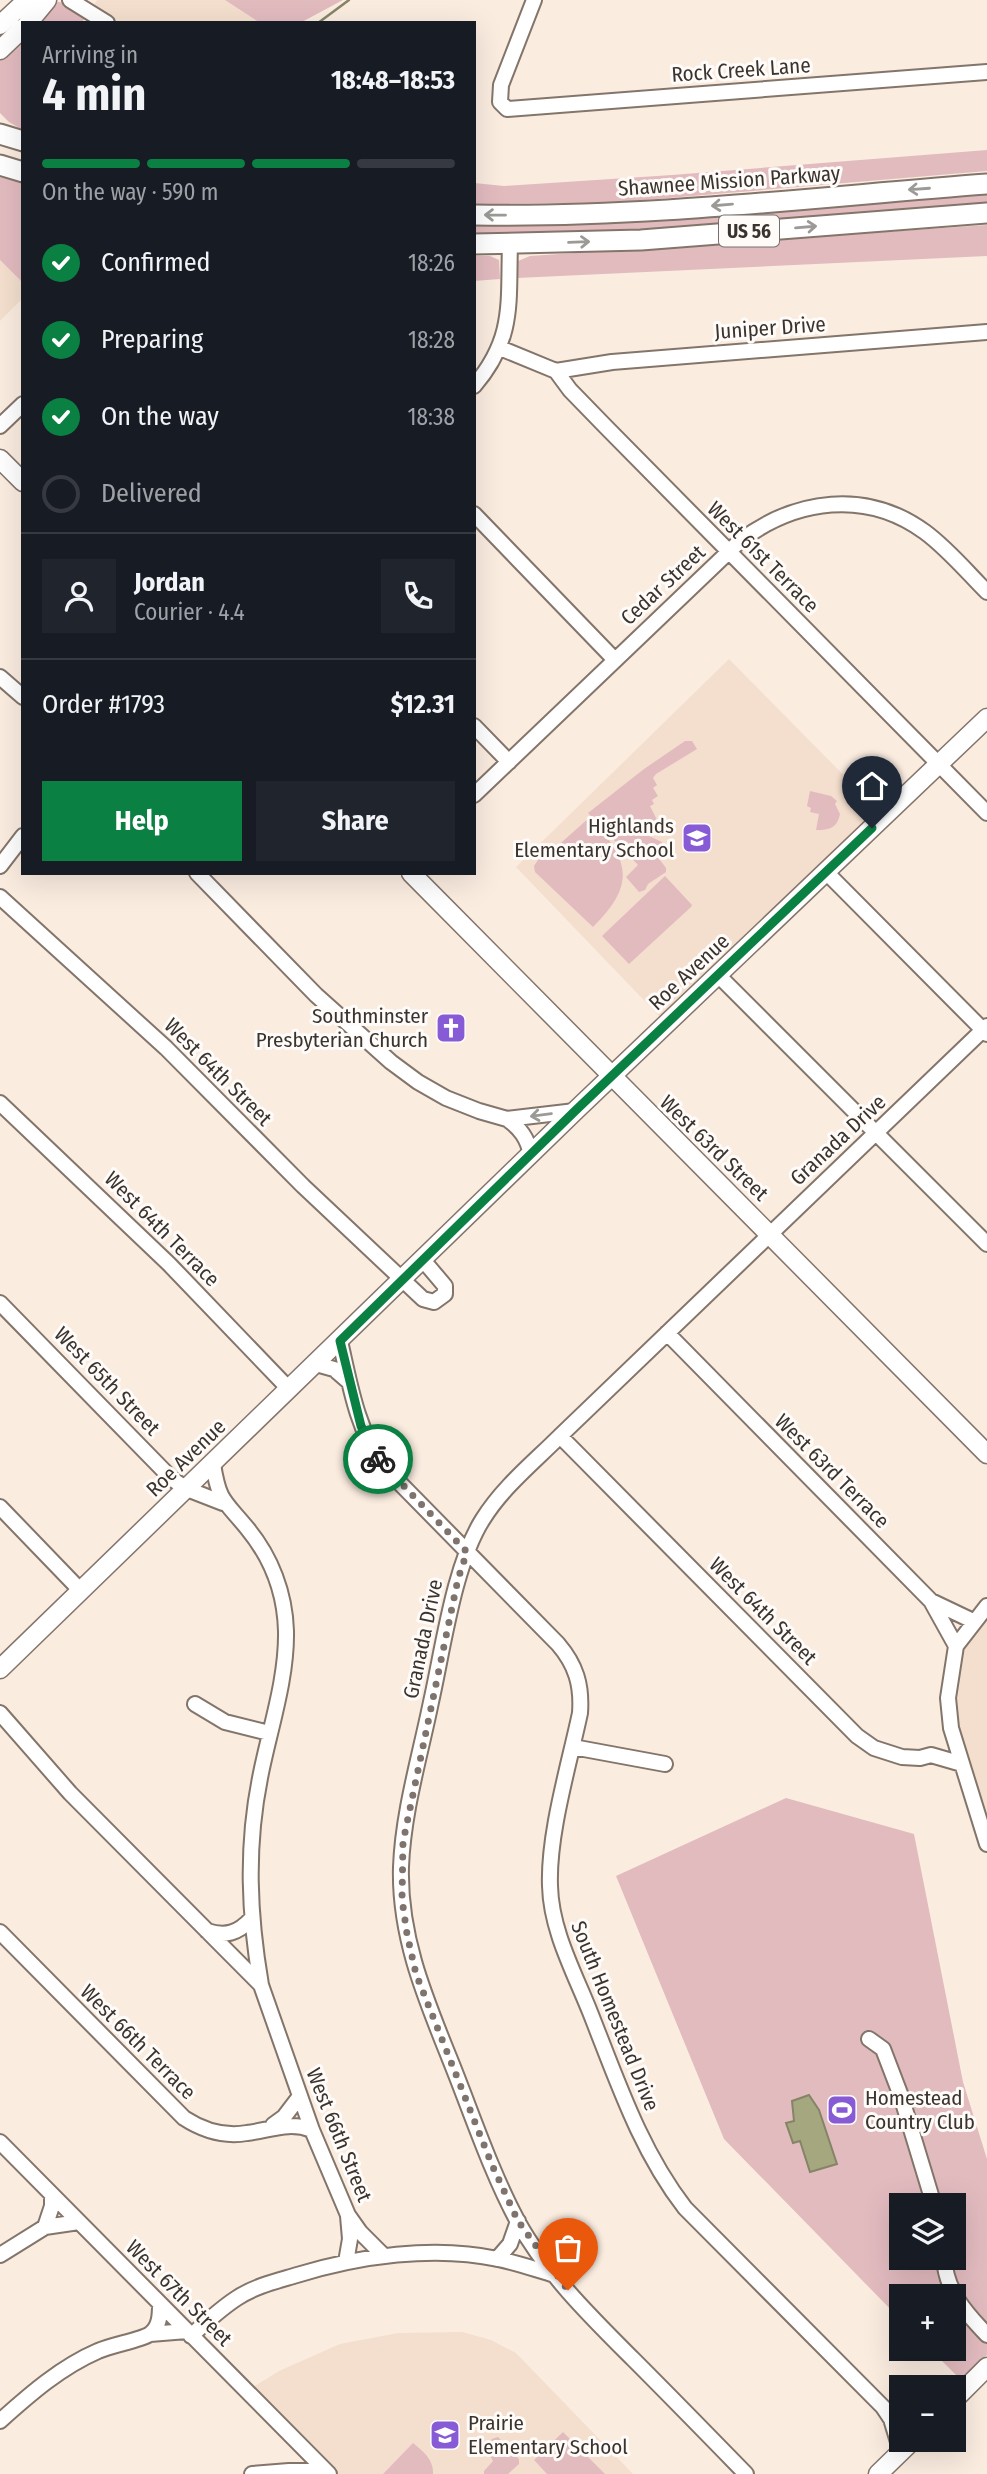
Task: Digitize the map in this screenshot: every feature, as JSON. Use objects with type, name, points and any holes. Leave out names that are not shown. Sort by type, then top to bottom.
[{"type":"highway","points":[[0,165],[21,171]]},
{"type":"highway","name":"Shawnee Mission Parkway","points":[[476,215],[653,210],[987,184]]},
{"type":"highway","name":"US 56","points":[[476,244],[641,240],[987,214]]},
{"type":"main road","points":[[0,25],[27,0]]},
{"type":"main road","points":[[30,21],[47,0]]},
{"type":"main road","points":[[1,46],[21,30]]},
{"type":"main road","points":[[0,458],[21,480]]},
{"type":"main road","name":"Roe Avenue","points":[[0,1670],[575,1111],[987,718]]},
{"type":"main road","name":"West 63rd Street","points":[[413,875],[987,1454]]},
{"type":"main road","points":[[966,2388],[987,2367]]},
{"type":"main road","points":[[877,2474],[901,2452]]},
{"type":"street","points":[[69,0],[104,21]]},
{"type":"street","name":"Rock Creek Lane","points":[[534,0],[501,85],[500,102],[507,109],[987,72]]},
{"type":"street","points":[[476,383],[500,348],[507,320],[510,244]]},
{"type":"street","name":"Juniper Drive","points":[[556,371],[612,362],[987,332]]},
{"type":"street","name":"West 61st Terrace","points":[[500,348],[556,371],[570,390],[987,813]]},
{"type":"street","points":[[0,426],[21,406]]},
{"type":"street","name":"Cedar Street","points":[[476,793],[729,552],[770,520],[797,510],[836,504],[876,509],[904,519],[936,540],[987,592]]},
{"type":"street","points":[[476,516],[615,660]]},
{"type":"street","points":[[0,677],[21,695]]},
{"type":"street","points":[[476,728],[509,762]]},
{"type":"street","points":[[0,866],[21,839]]},
{"type":"street","points":[[826,872],[986,1030]]},
{"type":"street","points":[[199,875],[316,995],[391,1062],[418,1082],[446,1097],[507,1119],[525,1135],[531,1154]]},
{"type":"street","name":"West 64th Street","points":[[0,897],[166,1048],[303,1186],[403,1280]]},
{"type":"street","points":[[718,975],[987,1244]]},
{"type":"street","name":"Granada Drive","points":[[555,2275],[518,2221],[492,2165],[416,1974],[402,1899],[401,1868],[408,1814],[459,1574],[484,1517],[502,1493],[769,1234],[986,1030]]},
{"type":"street","name":"West 64th Terrace","points":[[0,1103],[169,1264],[289,1389]]},
{"type":"street","points":[[507,1119],[575,1111]]},
{"type":"street","points":[[403,1280],[429,1303],[442,1298],[446,1290],[444,1282],[423,1260]]},
{"type":"street","name":"West 65th Street","points":[[0,1303],[172,1479],[187,1489],[223,1503]]},
{"type":"street","name":"West 63rd Terrace","points":[[667,1333],[931,1601],[956,1646]]},
{"type":"street","name":"South Homestead Drive","points":[[340,1341],[361,1426],[371,1449],[383,1466],[558,1644],[578,1676],[581,1697],[550,1864],[551,1904],[562,1943],[645,2145],[671,2190],[685,2208],[889,2416]]},
{"type":"street","points":[[316,1364],[334,1369],[349,1382]]},
{"type":"street","name":"West 64th Street","points":[[560,1436],[857,1736],[874,1748],[902,1757],[920,1758],[931,1755],[962,1764]]},
{"type":"street","name":"West 65th Street","points":[[213,1464],[223,1503],[247,1529],[264,1554],[282,1598],[286,1630],[285,1657],[254,1814],[250,1854],[251,1919],[261,1986]]},
{"type":"street","points":[[0,1507],[81,1591]]},
{"type":"street","points":[[931,1601],[974,1621]]},
{"type":"street","points":[[987,1606],[956,1646],[948,1698],[951,1728],[987,1844]]},
{"type":"street","points":[[195,1704],[225,1722],[269,1733]]},
{"type":"street","name":"West 66th Street","points":[[0,1713],[70,1794],[261,1986],[312,2130],[348,2215],[360,2232],[383,2255]]},
{"type":"street","points":[[931,1755],[947,1738],[951,1728]]},
{"type":"street","points":[[573,1747],[665,1764]]},
{"type":"street","points":[[207,1931],[220,1935],[233,1933],[251,1919]]},
{"type":"street","name":"West 66th Terrace","points":[[0,1932],[184,2118],[213,2132],[228,2135],[286,2125],[312,2130]]},
{"type":"street","points":[[869,2039],[883,2049],[901,2096],[930,2193]]},
{"type":"street","name":"West 66th Terrace","points":[[268,2127],[284,2117],[300,2096]]},
{"type":"street","name":"West 67th Street","points":[[0,2143],[327,2473]]},
{"type":"street","points":[[45,2227],[52,2206],[52,2195]]},
{"type":"street","points":[[346,2262],[350,2239],[348,2215]]},
{"type":"street","points":[[497,2259],[510,2244],[518,2221]]},
{"type":"street","points":[[0,2255],[45,2227],[79,2222]]},
{"type":"street","points":[[0,2421],[39,2388],[80,2359],[118,2343],[150,2334],[189,2333],[239,2296],[264,2285],[346,2262],[383,2255],[448,2255],[497,2259],[555,2275],[593,2319],[746,2474]]},
{"type":"street","points":[[947,2270],[951,2291],[963,2310],[987,2335]]},
{"type":"street","points":[[150,2334],[159,2322],[160,2304]]},
{"type":"street","name":"South Homestead Drive","points":[[883,2407],[889,2410]]},
{"type":"street","points":[[289,2471],[296,2455],[296,2441]]},
{"type":"street","points":[[252,2474],[289,2471],[327,2473]]},
{"type":"shaded area","points":[[97,0],[225,0],[257,21],[116,21],[93,7]]},
{"type":"shaded area","points":[[225,0],[343,0],[304,21],[257,21]]},
{"type":"shaded area","points":[[54,1],[64,3],[85,18],[83,21],[34,21]]},
{"type":"shaded area","points":[[21,36],[21,129],[0,113],[0,58]]},
{"type":"shaded area","points":[[987,150],[987,171],[609,203],[476,204],[476,183],[504,186]]},
{"type":"shaded area","points":[[0,176],[21,182],[21,281],[0,260]]},
{"type":"shaded area","points":[[987,192],[987,202],[616,233],[476,235],[476,222]]},
{"type":"shaded area","points":[[987,225],[987,256],[517,278],[518,261],[530,256]]},
{"type":"shaded area","points":[[476,256],[490,256],[499,260],[500,279],[476,281]]},
{"type":"shaded area","points":[[0,260],[21,281],[21,300],[0,321]]},
{"type":"shaded area","name":"Highlands Elementary School","points":[[729,659],[878,810],[661,1018],[516,867]]},
{"type":"shaded area","points":[[685,741],[692,741],[697,749],[653,778],[657,785],[653,788],[658,796],[652,800],[654,804],[650,806],[657,820],[650,824],[649,836],[662,842],[660,850],[654,852],[666,872],[639,892],[626,877],[638,865],[588,813]]},
{"type":"shaded area","points":[[810,791],[831,796],[837,801],[835,804],[840,814],[832,827],[816,830],[819,814],[810,812],[811,808],[807,806]]},
{"type":"shaded area","points":[[590,817],[613,846],[623,872],[617,897],[593,927],[535,872],[534,866],[540,857],[553,850]]},
{"type":"shaded area","points":[[665,876],[692,905],[629,964],[602,936]]},
{"type":"shaded area","points":[[987,1610],[987,1833],[953,1720],[959,1650]]},
{"type":"shaded area","name":"Homestead Country Club","points":[[786,1798],[914,1834],[963,2082],[987,2159],[987,2355],[966,2375],[956,2375],[942,2361],[966,2361],[966,2284],[889,2284],[889,2308],[724,2139],[616,1876]]},
{"type":"shaded area","points":[[809,2095],[819,2110],[837,2164],[810,2172],[800,2141],[793,2143],[786,2123],[794,2121],[792,2101]]},
{"type":"shaded area","name":"Prairie Elementary School","points":[[462,2332],[491,2340],[516,2353],[633,2474],[334,2474],[250,2389],[279,2371],[340,2344],[398,2333]]},
{"type":"shaded area","points":[[563,2432],[605,2474],[547,2474],[534,2460]]},
{"type":"shaded area","points":[[498,2437],[519,2459],[519,2464],[508,2474],[484,2474],[493,2461],[486,2445]]},
{"type":"shaded area","points":[[413,2443],[430,2460],[433,2474],[383,2474]]},
{"type":"waterway","points":[[321,21],[349,0]]},
{"type":"way so far","points":[[378,1459],[467,1552],[459,1574],[403,1842],[402,1899],[410,1949],[416,1974],[492,2165],[518,2221],[568,2290]]},
{"type":"place","name":"Highlands Elementary School","points":[[697,838]]},
{"type":"place","name":"Southminster Presbyterian Church","points":[[451,1028]]},
{"type":"place","name":"Homestead Country Club","points":[[842,2110]]},
{"type":"place","name":"Prairie Elementary School","points":[[445,2435]]},
{"type":"route","points":[[378,1459],[361,1426],[340,1341],[575,1111],[872,828]]}]
